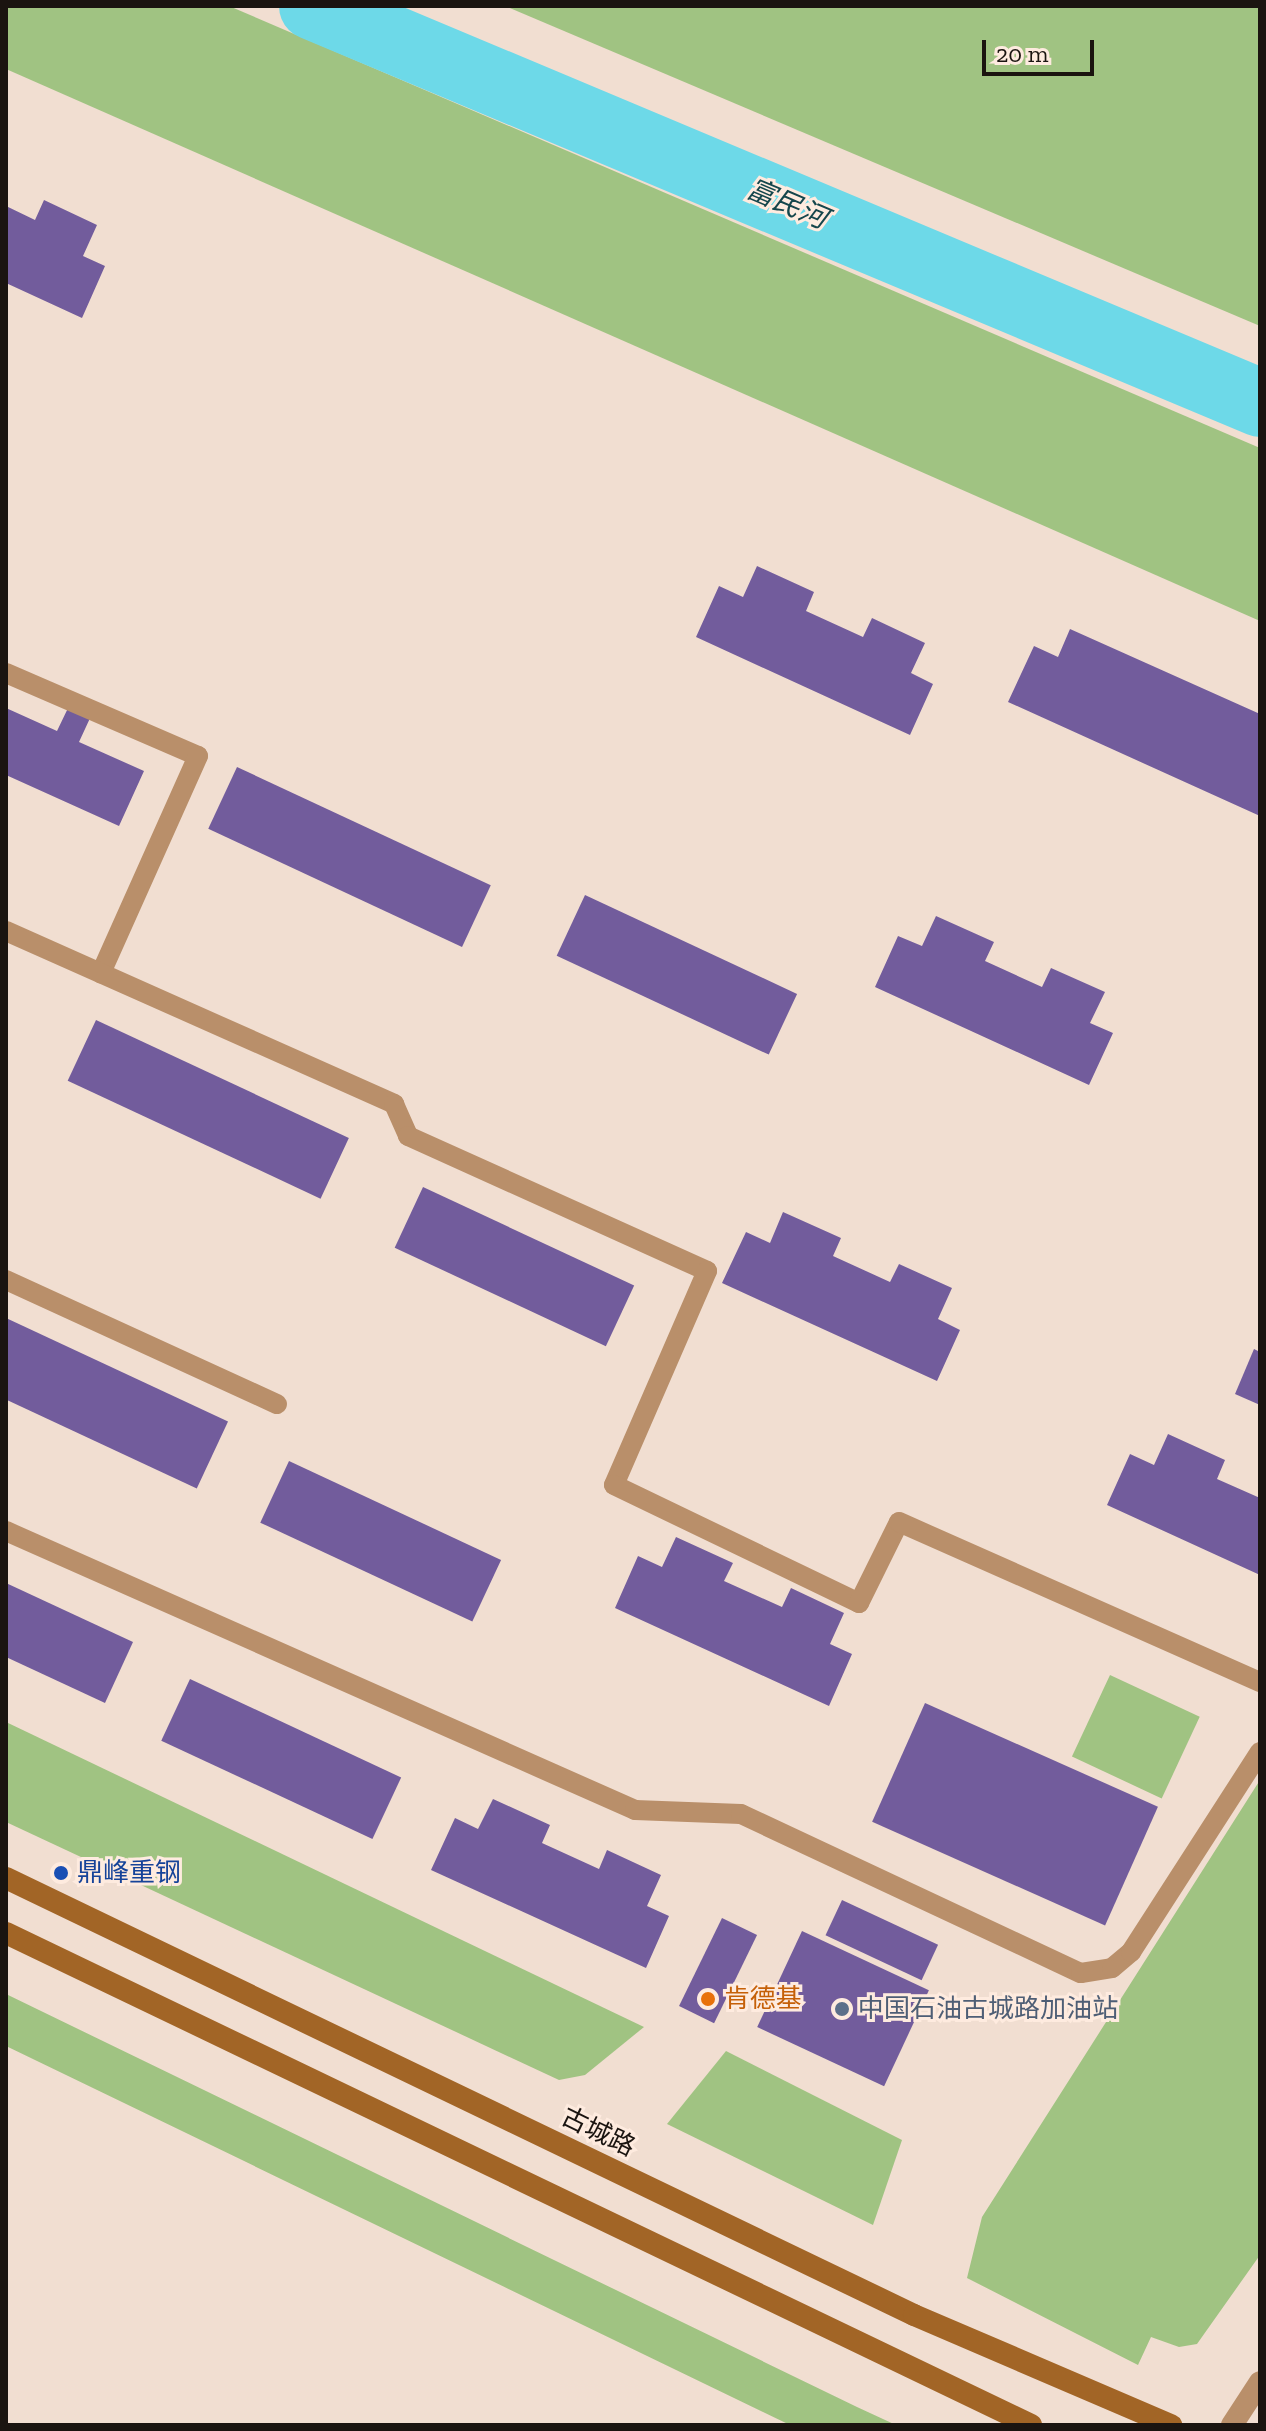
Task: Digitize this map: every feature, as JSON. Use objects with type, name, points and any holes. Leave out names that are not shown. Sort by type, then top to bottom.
[{"type":"main road","name":"古城路","points":[[6,1878],[914,2315],[1171,2425]]},
{"type":"main road","points":[[6,1933],[1031,2425]]},
{"type":"street","points":[[1232,2425],[1260,2382]]},
{"type":"lane","points":[[6,673],[198,756],[101,973]]},
{"type":"lane","points":[[6,931],[394,1104],[408,1136],[707,1271],[614,1485],[859,1603],[899,1522],[1260,1682]]},
{"type":"lane","points":[[6,1280],[277,1404]]},
{"type":"lane","points":[[6,1531],[635,1810],[741,1814],[1081,1973],[1112,1968],[1131,1952],[1260,1752]]},
{"type":"green space","points":[[6,6],[229,6],[1260,448],[1260,621],[6,69]]},
{"type":"green space","points":[[505,6],[1260,6],[1260,326]]},
{"type":"green space","points":[[1110,1675],[1200,1717],[1162,1798],[1072,1757]]},
{"type":"green space","points":[[6,1722],[644,2027],[585,2075],[559,2080],[6,1822]]},
{"type":"green space","points":[[1260,1780],[1260,2255],[1197,2344],[1179,2347],[1151,2337],[1138,2365],[967,2278],[982,2217]]},
{"type":"green space","points":[[6,1994],[896,2425],[790,2425],[6,2046]]},
{"type":"green space","points":[[726,2051],[902,2140],[873,2225],[667,2124]]},
{"type":"building","points":[[44,200],[97,225],[83,256],[105,266],[82,318],[6,283],[6,206],[35,220]]},
{"type":"building","points":[[757,566],[814,592],[806,611],[863,637],[872,618],[925,643],[911,673],[933,684],[910,735],[696,637],[719,586],[743,597]]},
{"type":"building","points":[[1070,629],[1260,714],[1260,816],[1008,702],[1034,646],[1058,657]]},
{"type":"building","points":[[69,706],[91,716],[79,742],[144,771],[119,826],[6,775],[6,708],[57,731]]},
{"type":"building","points":[[237,767],[491,885],[462,947],[208,829]]},
{"type":"building","points":[[585,895],[797,994],[769,1055],[557,956]]},
{"type":"building","points":[[936,916],[994,942],[985,961],[1042,987],[1051,968],[1105,992],[1090,1023],[1113,1033],[1089,1085],[875,987],[898,936],[922,946]]},
{"type":"building","points":[[96,1020],[349,1138],[321,1199],[68,1081]]},
{"type":"building","points":[[423,1187],[634,1285],[606,1346],[395,1248]]},
{"type":"building","points":[[783,1212],[841,1238],[833,1256],[890,1282],[899,1264],[952,1288],[938,1319],[960,1330],[937,1381],[722,1283],[746,1232],[770,1243]]},
{"type":"building","points":[[6,1318],[228,1422],[197,1489],[6,1400]]},
{"type":"building","points":[[1254,1349],[1260,1352],[1260,1405],[1235,1394]]},
{"type":"building","points":[[1168,1434],[1225,1460],[1217,1479],[1260,1498],[1260,1575],[1107,1505],[1130,1454],[1154,1465]]},
{"type":"building","points":[[289,1461],[501,1560],[472,1622],[260,1523]]},
{"type":"building","points":[[676,1537],[733,1563],[724,1581],[782,1607],[791,1588],[844,1613],[830,1644],[852,1654],[829,1706],[615,1608],[638,1556],[662,1567]]},
{"type":"building","points":[[6,1583],[133,1642],[105,1703],[6,1657]]},
{"type":"building","points":[[190,1679],[401,1777],[372,1839],[161,1741]]},
{"type":"building","points":[[925,1703],[1158,1807],[1105,1925],[872,1822]]},
{"type":"building","points":[[493,1799],[550,1825],[542,1843],[599,1869],[607,1850],[661,1875],[647,1906],[669,1916],[646,1968],[431,1870],[455,1818],[478,1829]]},
{"type":"building","points":[[842,1900],[938,1945],[922,1980],[826,1935]]},
{"type":"building","points":[[722,1918],[757,1935],[714,2023],[679,2006]]},
{"type":"building","name":"中国石油古城路加油站","points":[[802,1931],[929,1990],[884,2086],[757,2027]]},
{"type":"waterway","name":"富民河","points":[[313,6],[1260,403]]},
{"type":"place","name":"鼎峰重钢","points":[[61,1873]]},
{"type":"place","name":"肯德基","points":[[708,1999]]},
{"type":"place","name":"中国石油古城路加油站","points":[[842,2009]]}]
